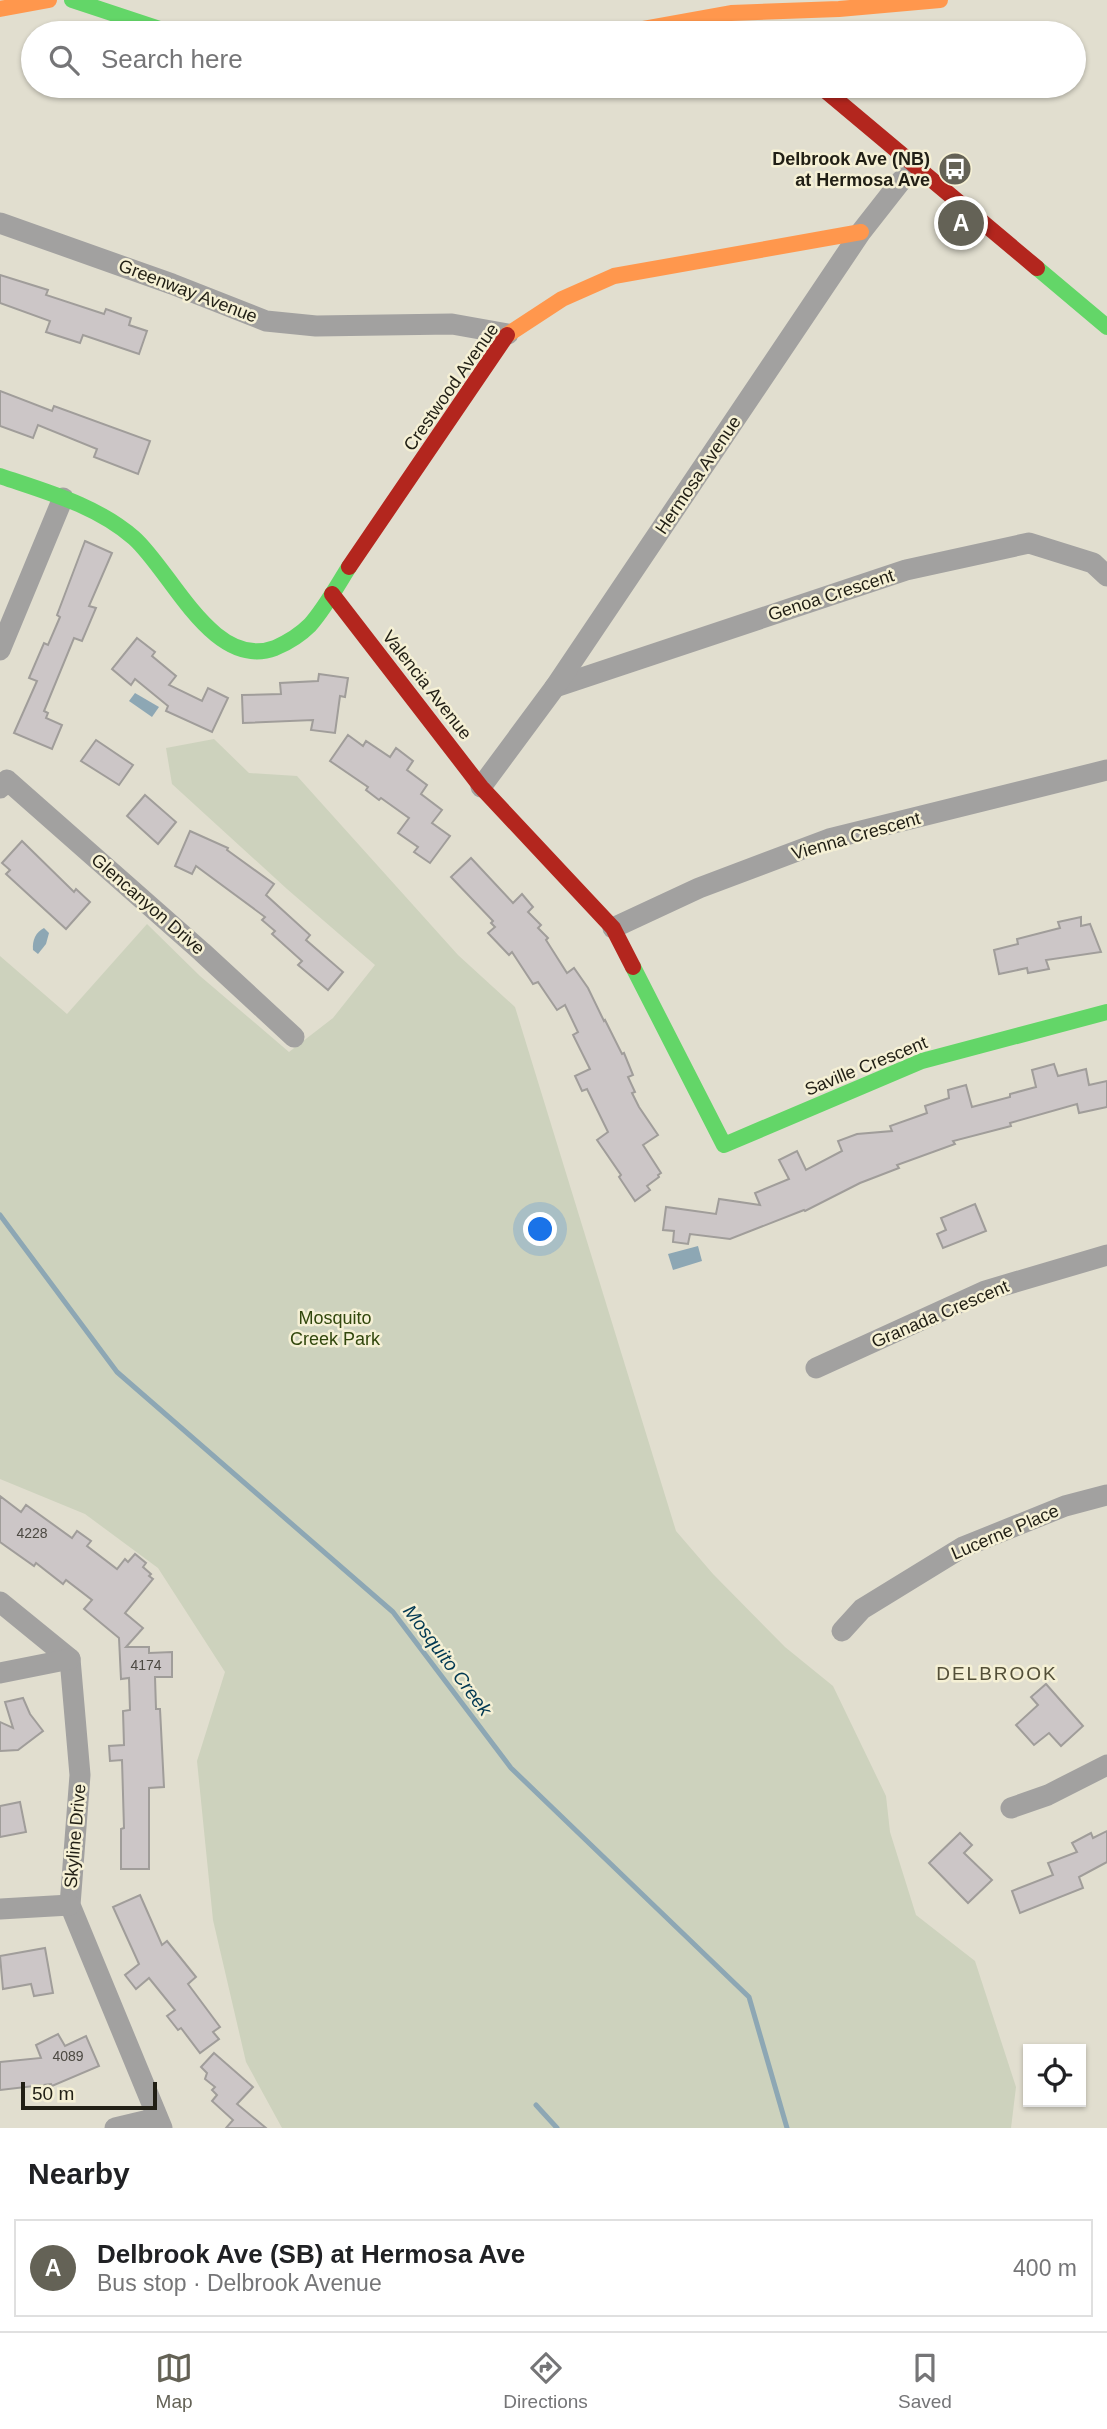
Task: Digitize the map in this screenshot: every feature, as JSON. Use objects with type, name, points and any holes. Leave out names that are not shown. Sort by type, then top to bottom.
[{"type":"street","points":[[0,9],[49,0]]},
{"type":"street","points":[[72,0],[136,21]]},
{"type":"street","points":[[666,21],[723,6],[839,9],[940,0]]},
{"type":"street","points":[[723,6],[741,21]]},
{"type":"street","points":[[832,21],[839,9]]},
{"type":"street","points":[[835,98],[1107,327]]},
{"type":"street","name":"Hermosa Avenue","points":[[481,787],[555,687],[862,232],[901,181],[917,166]]},
{"type":"street","name":"Greenway Avenue","points":[[0,223],[266,321],[316,326],[452,324],[508,334]]},
{"type":"street","name":"Crestwood Avenue","points":[[331,594],[508,334],[562,299],[614,276],[862,232]]},
{"type":"street","points":[[0,476],[106,516],[136,540],[199,617],[224,642],[246,652],[267,651],[290,642],[311,624],[331,594]]},
{"type":"street","points":[[0,650],[63,498]]},
{"type":"street","name":"Genoa Crescent","points":[[555,687],[906,570],[1029,543],[1093,563],[1107,576]]},
{"type":"street","name":"Valencia Avenue","points":[[331,594],[481,787],[613,928],[724,1145]]},
{"type":"street","name":"Vienna Crescent","points":[[613,928],[699,888],[829,839],[1107,771]]},
{"type":"street","name":"Glencanyon Drive","points":[[3,780],[202,952],[294,1037]]},
{"type":"street","name":"Saville Crescent","points":[[724,1145],[922,1061],[1107,1012]]},
{"type":"street","name":"Granada Crescent","points":[[816,1368],[985,1291],[1107,1255]]},
{"type":"street","name":"Lucerne Place","points":[[842,1632],[862,1609],[963,1547],[1065,1506],[1107,1495]]},
{"type":"street","points":[[0,1602],[70,1659]]},
{"type":"street","points":[[0,1673],[70,1659]]},
{"type":"street","name":"Skyline Drive","points":[[70,1659],[80,1775],[70,1905],[156,2125]]},
{"type":"street","points":[[1011,1808],[1048,1795],[1107,1765]]},
{"type":"street","points":[[0,1909],[70,1905]]},
{"type":"street","points":[[115,2128],[156,2125]]},
{"type":"green space","name":"Mosquito Creek Park","points":[[214,739],[249,773],[297,776],[458,955],[515,1007],[676,1531],[713,1574],[785,1647],[833,1686],[886,1796],[890,1832],[916,1915],[975,1961],[1016,2087],[1011,2128],[282,2128],[246,2062],[213,1920],[197,1761],[225,1672],[158,1568],[85,1514],[0,1479],[0,956],[67,1014],[147,924],[200,976],[289,1052],[333,1018],[375,965],[172,784],[166,748]]},
{"type":"water","points":[[135,693],[159,707],[152,717],[129,701]]},
{"type":"water","points":[[44,928],[49,933],[46,944],[38,954],[33,950],[33,943]]},
{"type":"water","points":[[698,1246],[702,1261],[673,1270],[668,1254]]},
{"type":"building","points":[[0,275],[48,290],[46,295],[104,314],[106,309],[131,318],[129,325],[147,331],[139,354],[83,335],[80,343],[46,332],[50,321],[0,303]]},
{"type":"building","points":[[0,391],[52,411],[54,406],[150,441],[138,474],[94,457],[97,449],[38,425],[33,438],[0,426]]},
{"type":"building","points":[[85,541],[112,553],[89,606],[96,608],[82,641],[74,638],[44,711],[48,713],[46,718],[62,725],[52,749],[14,733],[37,681],[29,678],[44,643],[48,645],[60,617],[57,615]]},
{"type":"building","points":[[137,638],[155,652],[152,656],[176,676],[169,685],[202,701],[208,688],[228,698],[212,732],[166,711],[168,706],[135,679],[131,685],[112,669]]},
{"type":"building","points":[[319,674],[348,678],[345,697],[340,696],[335,733],[311,730],[313,720],[243,723],[242,695],[281,694],[280,683],[318,681]]},
{"type":"building","points":[[348,735],[363,746],[366,741],[390,757],[396,748],[413,761],[407,770],[427,785],[421,794],[442,810],[432,823],[450,836],[430,863],[414,852],[418,847],[398,833],[409,818],[381,798],[379,800],[366,790],[368,787],[330,761]]},
{"type":"building","points":[[96,740],[133,765],[119,785],[81,761]]},
{"type":"building","points":[[145,795],[176,822],[158,844],[127,816]]},
{"type":"building","points":[[190,831],[228,848],[227,850],[274,884],[266,895],[310,935],[306,940],[343,972],[328,990],[298,965],[302,961],[272,934],[275,931],[262,920],[265,917],[196,866],[192,874],[175,866]]},
{"type":"building","points":[[22,841],[74,892],[76,889],[90,902],[66,929],[6,874],[10,870],[2,863]]},
{"type":"building","points":[[471,858],[513,903],[522,894],[533,907],[528,912],[541,925],[538,928],[548,938],[546,940],[567,973],[574,968],[588,988],[622,1054],[624,1053],[633,1075],[628,1077],[635,1092],[632,1093],[658,1135],[643,1145],[661,1173],[647,1186],[650,1190],[635,1201],[597,1140],[608,1132],[587,1089],[582,1091],[575,1076],[590,1069],[573,1035],[578,1032],[565,1005],[557,1010],[538,982],[533,984],[512,952],[509,955],[488,933],[495,927],[491,923],[493,921],[451,877]]},
{"type":"building","points":[[1081,917],[1081,926],[1090,924],[1101,952],[1046,960],[1049,969],[1028,973],[1027,968],[999,974],[994,950],[1018,944],[1017,939],[1060,928],[1058,922]]},
{"type":"building","points":[[1054,1064],[1058,1076],[1086,1069],[1089,1085],[1107,1081],[1107,1107],[1079,1113],[1077,1104],[1010,1123],[1011,1126],[953,1141],[955,1144],[897,1165],[899,1168],[860,1183],[805,1211],[730,1239],[690,1234],[688,1244],[673,1242],[674,1231],[663,1230],[666,1207],[716,1214],[719,1199],[760,1205],[755,1193],[789,1179],[779,1160],[797,1151],[806,1170],[842,1151],[838,1141],[857,1134],[892,1131],[890,1126],[927,1113],[925,1106],[949,1098],[948,1090],[966,1085],[972,1107],[1036,1087],[1032,1070]]},
{"type":"building","points":[[975,1204],[986,1231],[943,1248],[937,1234],[946,1230],[941,1218]]},
{"type":"building","points":[[0,1496],[21,1512],[26,1505],[72,1538],[77,1531],[91,1541],[87,1546],[117,1569],[125,1559],[128,1562],[135,1554],[146,1563],[143,1567],[153,1579],[125,1613],[143,1628],[126,1647],[149,1647],[149,1653],[172,1652],[172,1677],[155,1677],[156,1709],[160,1709],[164,1787],[149,1788],[149,1869],[121,1869],[121,1829],[124,1828],[122,1760],[110,1761],[109,1746],[124,1745],[123,1711],[130,1710],[129,1678],[121,1679],[119,1638],[84,1609],[92,1600],[66,1580],[63,1584],[36,1563],[34,1566],[0,1542]]},
{"type":"building","points":[[1046,1684],[1083,1726],[1061,1746],[1049,1733],[1034,1745],[1016,1725],[1038,1705],[1031,1697]]},
{"type":"building","points":[[23,1698],[30,1714],[43,1731],[18,1750],[0,1751],[0,1722],[13,1728],[5,1702]]},
{"type":"building","points":[[20,1802],[26,1832],[0,1837],[0,1806]]},
{"type":"building","points":[[1107,1831],[1107,1862],[1079,1877],[1083,1888],[1020,1913],[1012,1891],[1053,1875],[1048,1863],[1077,1852],[1072,1843],[1091,1833],[1093,1838]]},
{"type":"building","points":[[960,1833],[972,1845],[964,1853],[992,1880],[968,1903],[929,1863]]},
{"type":"building","points":[[140,1895],[162,1945],[167,1941],[196,1977],[188,1984],[220,2027],[213,2032],[219,2039],[200,2053],[181,2028],[178,2030],[167,2016],[175,2010],[149,1978],[136,1989],[125,1975],[139,1964],[113,1907]]},
{"type":"building","points":[[45,1948],[53,1993],[34,1996],[31,1984],[3,1989],[0,1956]]},
{"type":"building","points":[[58,2034],[65,2046],[86,2036],[99,2066],[52,2086],[0,2090],[0,2062],[41,2058],[36,2045]]},
{"type":"building","points":[[214,2053],[253,2087],[237,2104],[266,2128],[226,2128],[233,2120],[212,2101],[217,2095],[212,2090],[215,2087],[205,2079],[207,2073],[201,2067]]},
{"type":"waterway","name":"Mosquito Creek","points":[[0,1215],[117,1372],[393,1612],[511,1768],[749,1997],[787,2128]]},
{"type":"waterway","points":[[536,2105],[557,2128]]},
{"type":"traffic: fast","points":[[72,0],[136,21]]},
{"type":"traffic: fast","points":[[1037,268],[1107,327]]},
{"type":"traffic: fast","points":[[0,476],[87,508],[119,527],[148,553],[213,632],[232,645],[253,651],[275,648],[306,629],[349,567]]},
{"type":"traffic: fast","points":[[633,967],[724,1145],[922,1061],[1107,1012]]},
{"type":"traffic: slow","points":[[0,9],[49,0]]},
{"type":"traffic: slow","points":[[687,21],[731,13],[839,9],[940,0]]},
{"type":"traffic: slow","points":[[507,335],[562,299],[614,276],[861,232]]},
{"type":"traffic: jam","points":[[834,98],[1037,268]]},
{"type":"traffic: jam","points":[[349,567],[507,335]]},
{"type":"traffic: jam","points":[[332,594],[481,787],[613,928],[633,967]]},
{"type":"place","name":"Delbrook Ave (NB) at Hermosa Ave","points":[[955,169]]},
{"type":"place","name":"Delbrook Ave (SB) at Hermosa Ave","points":[[961,223]]},
{"type":"district","name":"DELBROOK","points":[[997,1673]]}]
